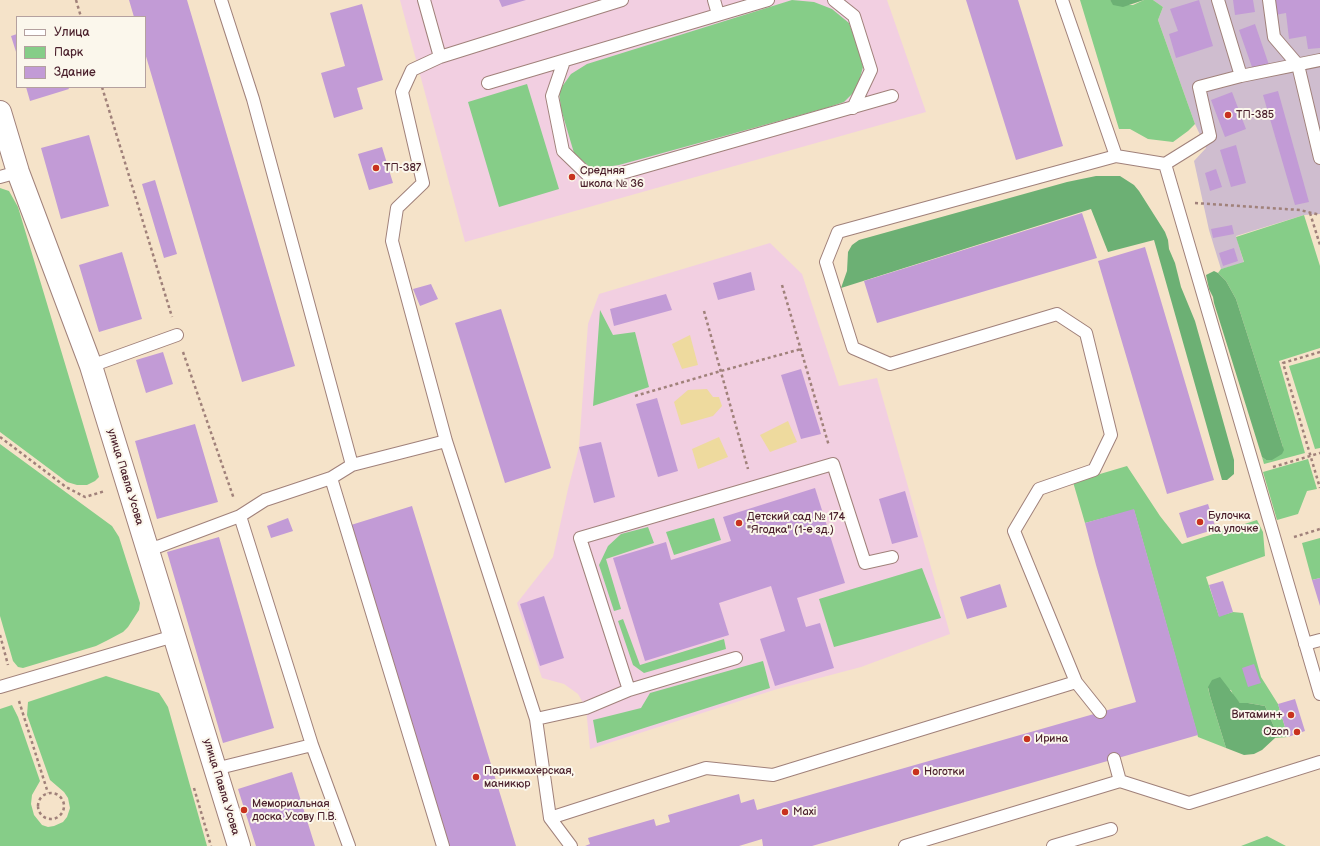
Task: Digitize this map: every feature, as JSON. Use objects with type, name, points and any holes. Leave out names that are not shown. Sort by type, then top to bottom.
[{"type":"street","name":"улица Павла Усова","points":[[0,112],[9,175],[90,366],[239,846]]},
{"type":"lane","points":[[221,0],[253,99],[352,465]]},
{"type":"lane","points":[[424,0],[440,58]]},
{"type":"lane","points":[[571,846],[550,818],[536,719],[446,441],[392,241],[397,208],[423,183],[402,92],[412,70],[440,58],[622,0]]},
{"type":"lane","points":[[714,0],[718,14]]},
{"type":"lane","points":[[488,83],[768,0]]},
{"type":"lane","points":[[834,0],[854,16],[871,70],[853,108]]},
{"type":"lane","points":[[1062,0],[1116,156]]},
{"type":"lane","points":[[1218,0],[1241,76]]},
{"type":"lane","points":[[1269,0],[1274,37],[1298,65],[1320,158]]},
{"type":"lane","points":[[1100,712],[1076,682],[1014,531],[1039,489],[1094,470],[1111,435],[1086,333],[1057,314],[890,364],[853,348],[826,262],[838,232],[1116,156],[1165,164],[1210,136],[1199,87],[1241,76],[1320,60]]},
{"type":"lane","points":[[564,61],[552,96],[563,151],[594,181],[892,96]]},
{"type":"lane","points":[[1165,164],[1320,694]]},
{"type":"lane","points":[[90,366],[177,335]]},
{"type":"lane","points":[[147,549],[160,546],[240,516],[265,500],[331,478],[352,465],[446,441]]},
{"type":"lane","points":[[629,690],[580,538],[833,464],[865,563],[892,557]]},
{"type":"lane","points":[[331,478],[442,846]]},
{"type":"lane","points":[[240,516],[312,745],[349,846]]},
{"type":"lane","points":[[0,688],[174,636]]},
{"type":"lane","points":[[1306,644],[1320,640]]},
{"type":"lane","points":[[536,719],[586,708],[629,690],[736,658]]},
{"type":"lane","points":[[550,818],[706,768],[773,775],[1076,682]]},
{"type":"lane","points":[[216,769],[312,745]]},
{"type":"lane","points":[[1114,760],[1120,781]]},
{"type":"lane","points":[[905,846],[1120,781],[1189,803],[1320,762]]},
{"type":"lane","points":[[1053,846],[1111,829]]},
{"type":"path","points":[[76,0],[81,16]]},
{"type":"path","points":[[102,88],[177,335],[240,516]]},
{"type":"path","points":[[1176,201],[1300,210],[1320,215]]},
{"type":"path","points":[[1310,213],[1320,245]]},
{"type":"path","points":[[782,285],[832,453],[833,464]]},
{"type":"path","points":[[704,311],[753,487]]},
{"type":"path","points":[[635,396],[801,349]]},
{"type":"path","points":[[1320,352],[1283,363],[1320,488]]},
{"type":"path","points":[[0,437],[66,487],[85,497],[105,491]]},
{"type":"path","points":[[1255,472],[1320,453]]},
{"type":"path","points":[[1276,542],[1320,529]]},
{"type":"path","points":[[0,635],[48,793]]},
{"type":"path","points":[[48,793],[57,795],[64,806],[61,814],[53,818],[44,817],[38,806],[41,798],[48,793]]},
{"type":"shaded area","name":"Средняя школа № 36","points":[[400,0],[887,0],[926,112],[465,242]]},
{"type":"shaded area","points":[[1153,0],[1320,0],[1320,214],[1304,215],[1236,236],[1244,263],[1221,269],[1209,230],[1194,161],[1206,148],[1195,124],[1158,20],[1163,7]]},
{"type":"shaded area","name":"Детский сад № 174 \"Ягодка\" (1-е зд.)","points":[[770,243],[802,274],[839,386],[877,378],[950,634],[861,667],[774,690],[590,749],[586,708],[578,694],[564,684],[542,678],[517,603],[553,557],[579,447],[588,324],[599,294]]},
{"type":"green space","points":[[792,0],[814,2],[832,9],[849,23],[863,67],[857,89],[844,102],[619,165],[592,169],[574,153],[561,109],[559,91],[571,74],[587,64]]},
{"type":"green space","points":[[1080,0],[1110,0],[1114,5],[1133,5],[1144,0],[1153,0],[1163,7],[1158,20],[1195,124],[1188,131],[1173,142],[1148,139],[1130,129],[1119,129]]},
{"type":"green space","points":[[1110,0],[1144,0],[1123,7],[1113,5]]},
{"type":"green space","points":[[527,84],[559,189],[499,207],[468,102]]},
{"type":"green space","points":[[1096,176],[1120,176],[1134,185],[1165,232],[1181,287],[1195,321],[1234,460],[1234,474],[1227,480],[1222,480],[1154,240],[1108,252],[1091,209],[841,288],[847,271],[848,252],[852,245],[859,240],[1067,182]]},
{"type":"green space","points":[[0,188],[9,191],[18,207],[99,477],[87,485],[77,485],[67,482],[0,432]]},
{"type":"green space","points":[[1304,215],[1320,266],[1320,348],[1279,361],[1305,453],[1264,464],[1262,457],[1266,460],[1283,447],[1236,299],[1226,281],[1218,273],[1221,269],[1244,262],[1236,237]]},
{"type":"green space","points":[[1214,271],[1226,281],[1236,299],[1284,450],[1282,454],[1272,460],[1266,460],[1262,457],[1213,297],[1209,289],[1206,275]]},
{"type":"green space","points":[[600,310],[613,335],[635,332],[649,387],[593,406]]},
{"type":"green space","points":[[1320,357],[1320,448],[1315,449],[1289,366]]},
{"type":"green space","points":[[0,444],[112,526],[119,537],[140,603],[139,610],[123,632],[96,646],[23,668],[18,667],[13,661],[0,616]]},
{"type":"green space","points":[[1308,459],[1317,489],[1307,491],[1298,514],[1277,520],[1263,472]]},
{"type":"green space","points":[[1127,466],[1160,516],[1182,544],[1257,520],[1263,532],[1265,556],[1206,577],[1219,616],[1233,612],[1243,613],[1261,677],[1278,704],[1288,737],[1275,738],[1275,729],[1265,706],[1240,703],[1234,697],[1231,690],[1208,688],[1226,748],[1198,737],[1134,510],[1085,523],[1073,482]]},
{"type":"green space","points":[[714,518],[721,540],[674,555],[666,532]]},
{"type":"green space","points":[[648,527],[654,543],[606,559],[621,609],[614,611],[599,565],[608,546],[621,534]]},
{"type":"green space","points":[[1320,538],[1320,578],[1312,580],[1302,543]]},
{"type":"green space","points":[[922,568],[941,618],[834,647],[819,599]]},
{"type":"green space","points":[[623,619],[640,665],[724,639],[726,649],[644,673],[633,665],[618,621]]},
{"type":"green space","points":[[763,661],[770,688],[597,743],[593,720],[641,708],[650,693]]},
{"type":"green space","points":[[106,676],[159,693],[168,707],[207,846],[0,846],[0,709],[12,705],[18,717],[40,781],[32,795],[31,804],[34,815],[42,825],[48,827],[54,826],[63,822],[67,817],[70,808],[68,798],[64,792],[50,780],[27,715],[28,702]]},
{"type":"green space","points":[[1220,677],[1240,703],[1265,706],[1275,729],[1275,738],[1262,750],[1254,754],[1244,755],[1226,748],[1208,687],[1212,680]]},
{"type":"green space","points":[[1267,836],[1286,846],[1241,846]]},
{"type":"sand","points":[[690,335],[698,365],[682,369],[672,344]]},
{"type":"sand","points":[[707,389],[713,397],[719,397],[722,406],[713,416],[681,425],[674,402],[688,390]]},
{"type":"sand","points":[[788,421],[797,442],[770,452],[760,435]]},
{"type":"sand","points":[[719,437],[728,457],[698,469],[692,449]]},
{"type":"building","points":[[129,0],[187,0],[295,366],[242,382],[146,56],[146,16],[134,16]]},
{"type":"building","points":[[499,0],[526,0],[502,7]]},
{"type":"building","points":[[966,0],[1018,0],[1063,146],[1016,160]]},
{"type":"building","points":[[1199,0],[1213,46],[1176,58],[1169,34],[1178,31],[1170,9]]},
{"type":"building","points":[[1233,0],[1253,0],[1255,12],[1235,15]]},
{"type":"building","points":[[1273,0],[1320,0],[1320,48],[1308,49],[1306,36],[1289,39],[1286,13],[1275,15]]},
{"type":"building","points":[[362,4],[383,80],[357,88],[363,109],[334,118],[321,73],[345,66],[330,13]]},
{"type":"building","points":[[1255,24],[1269,65],[1253,70],[1239,30]]},
{"type":"building","points":[[16,34],[16,52],[11,36]]},
{"type":"building","points":[[26,88],[69,89],[30,101]]},
{"type":"building","points":[[1278,91],[1309,202],[1295,205],[1263,95]]},
{"type":"building","name":"ТП-385","points":[[1232,92],[1246,129],[1225,137],[1211,100]]},
{"type":"building","points":[[89,135],[109,206],[61,219],[41,148]]},
{"type":"building","points":[[1236,145],[1246,183],[1231,187],[1220,150]]},
{"type":"building","name":"ТП-387","points":[[382,147],[393,183],[369,190],[358,154]]},
{"type":"building","points":[[1216,169],[1222,187],[1210,191],[1205,173]]},
{"type":"building","points":[[155,180],[177,254],[164,258],[142,184]]},
{"type":"building","points":[[1082,213],[1097,258],[877,323],[864,281]]},
{"type":"building","points":[[1232,225],[1234,234],[1213,238],[1211,229]]},
{"type":"building","points":[[1145,247],[1214,480],[1167,494],[1098,261]]},
{"type":"building","points":[[1234,248],[1238,261],[1223,266],[1219,253]]},
{"type":"building","points":[[122,252],[142,319],[99,332],[79,265]]},
{"type":"building","points":[[751,272],[755,290],[718,300],[713,283]]},
{"type":"building","points":[[431,284],[438,299],[420,306],[413,289]]},
{"type":"building","points":[[666,294],[672,310],[614,326],[610,309]]},
{"type":"building","points":[[501,309],[551,468],[505,483],[455,323]]},
{"type":"building","points":[[163,352],[173,384],[146,393],[136,360]]},
{"type":"building","points":[[801,369],[821,434],[801,439],[781,375]]},
{"type":"building","points":[[657,398],[678,471],[658,477],[636,404]]},
{"type":"building","points":[[195,424],[218,502],[157,519],[135,441]]},
{"type":"building","points":[[601,442],[615,497],[594,503],[579,447]]},
{"type":"building","points":[[815,488],[845,583],[797,598],[806,627],[820,623],[834,668],[775,686],[760,639],[785,631],[771,586],[719,603],[729,635],[645,661],[613,558],[666,542],[671,560],[731,541],[723,517]]},
{"type":"building","points":[[905,491],[918,537],[892,544],[879,499]]},
{"type":"building","points":[[1208,504],[1216,529],[1187,538],[1179,513]]},
{"type":"building","points":[[412,506],[516,846],[449,846],[351,525]]},
{"type":"building","points":[[1134,509],[1198,735],[812,846],[763,846],[762,839],[739,846],[585,846],[590,844],[588,838],[654,819],[656,826],[670,822],[668,815],[739,794],[741,803],[754,799],[757,810],[1136,702],[1085,523]]},
{"type":"building","points":[[288,518],[293,531],[271,538],[267,526]]},
{"type":"building","points":[[219,537],[274,728],[223,743],[167,552]]},
{"type":"building","points":[[1320,578],[1320,606],[1312,580]]},
{"type":"building","points":[[1223,581],[1233,612],[1219,617],[1209,585]]},
{"type":"building","points":[[1000,584],[1007,607],[967,619],[960,597]]},
{"type":"building","points":[[544,596],[564,658],[540,666],[520,604]]},
{"type":"building","points":[[1254,664],[1261,683],[1248,687],[1242,668]]},
{"type":"building","name":"Витамин+","points":[[1295,699],[1305,731],[1288,737],[1278,704]]},
{"type":"building","points":[[292,772],[315,846],[256,846],[238,789]]},
{"type":"place","name":"ТП-385","points":[[1228,115]]},
{"type":"place","name":"ТП-387","points":[[376,168]]},
{"type":"place","name":"Средняя школа № 36","points":[[572,177]]},
{"type":"place","name":"Булочка на улочке","points":[[1200,522]]},
{"type":"place","name":"Детский сад № 174 \"Ягодка\" (1-е зд.)","points":[[739,523]]},
{"type":"place","name":"Витамин+","points":[[1291,715]]},
{"type":"place","name":"Ozon","points":[[1297,732]]},
{"type":"place","name":"Ирина","points":[[1027,739]]},
{"type":"place","name":"Ноготки","points":[[916,772]]},
{"type":"place","name":"Парикмахерская, маникюр","points":[[476,777]]},
{"type":"place","name":"Мемориальная доска Усову П.В.","points":[[244,810]]},
{"type":"place","name":"Maxi","points":[[785,812]]}]
